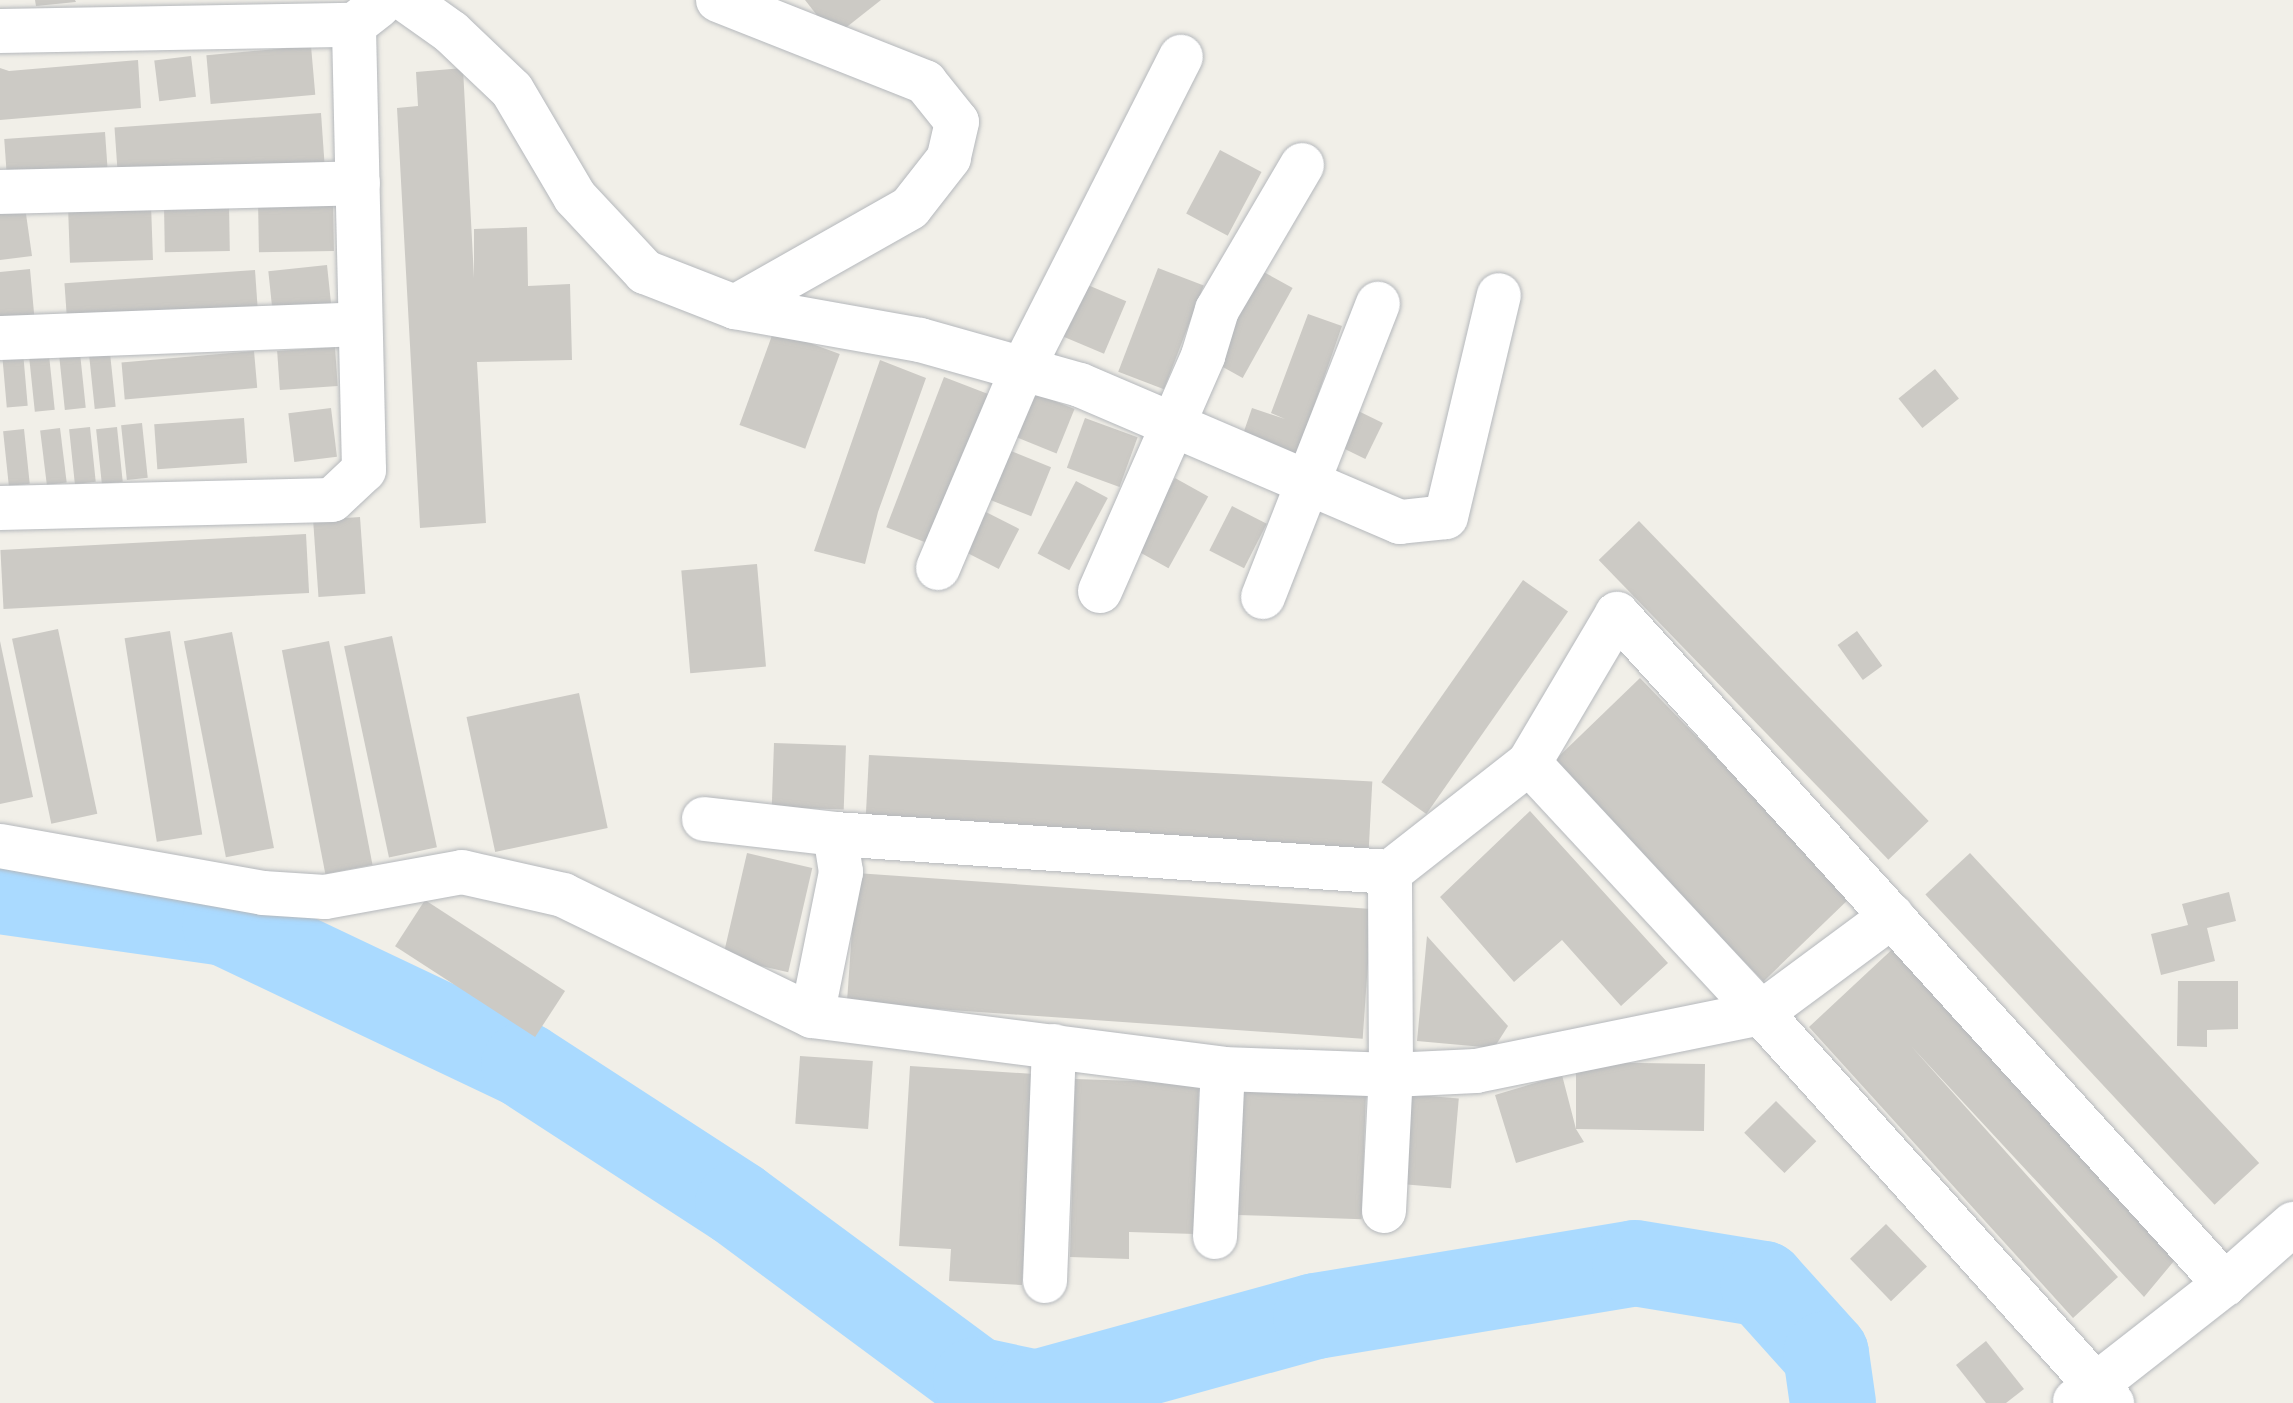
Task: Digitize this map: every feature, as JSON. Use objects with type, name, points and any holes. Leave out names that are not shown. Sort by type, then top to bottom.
[{"type":"street","points":[[406,0],[451,32],[512,90],[575,197],[645,272],[735,307],[920,340],[1080,385],[1172,427],[1309,479],[1400,522],[1446,517],[1499,295]]},
{"type":"street","points":[[718,0],[925,82],[957,122],[949,158],[910,208],[735,307]]},
{"type":"street","points":[[0,31],[370,13],[358,183],[364,470],[332,500],[0,508]]},
{"type":"street","points":[[938,568],[1023,368],[1181,57]]},
{"type":"street","points":[[1100,591],[1172,427],[1217,310],[1302,165]]},
{"type":"street","points":[[0,192],[358,183]]},
{"type":"street","points":[[1263,597],[1378,304]]},
{"type":"street","points":[[0,338],[359,324]]},
{"type":"street","points":[[704,819],[835,834],[1390,872],[1529,763],[1617,614],[2225,1284]]},
{"type":"street","points":[[1529,763],[1761,1013],[2094,1396],[2293,1224]]},
{"type":"street","points":[[812,1016],[841,872],[835,834]]},
{"type":"street","points":[[0,846],[263,893],[325,897],[462,872],[563,895],[812,1016],[1223,1069],[1391,1075],[1476,1071],[1761,1013],[1892,916]]},
{"type":"street","points":[[1384,1211],[1391,1075],[1390,872]]},
{"type":"street","points":[[1045,1281],[1054,1046]]},
{"type":"street","points":[[1215,1237],[1223,1069]]},
{"type":"building","points":[[35,0],[75,0],[76,2],[36,6]]},
{"type":"building","points":[[805,0],[881,0],[834,37]]},
{"type":"building","points":[[311,46],[315,95],[211,104],[206,55]]},
{"type":"building","points":[[191,56],[196,97],[159,101],[154,61]]},
{"type":"building","points":[[138,60],[141,108],[0,120],[0,68],[9,71]]},
{"type":"building","points":[[463,68],[474,278],[474,229],[527,227],[528,286],[570,284],[572,360],[477,362],[486,523],[420,528],[397,108],[418,106],[416,72]]},
{"type":"building","points":[[321,113],[324,162],[118,176],[115,127]]},
{"type":"building","points":[[105,132],[108,173],[7,180],[4,139]]},
{"type":"building","points":[[1220,150],[1261,172],[1228,236],[1186,214]]},
{"type":"building","points":[[333,198],[334,251],[259,252],[258,199]]},
{"type":"building","points":[[151,204],[153,260],[70,263],[68,207]]},
{"type":"building","points":[[229,204],[230,251],[165,252],[164,205]]},
{"type":"building","points":[[25,207],[32,256],[0,260],[0,210]]},
{"type":"building","points":[[327,265],[332,310],[273,316],[268,271]]},
{"type":"building","points":[[1158,268],[1204,286],[1164,389],[1118,372]]},
{"type":"building","points":[[30,269],[35,324],[0,326],[0,272]]},
{"type":"building","points":[[255,270],[258,314],[68,327],[64,283]]},
{"type":"building","points":[[1262,271],[1293,288],[1243,378],[1212,361]]},
{"type":"building","points":[[1083,283],[1126,301],[1104,354],[1061,335]]},
{"type":"building","points":[[1308,314],[1342,326],[1297,455],[1242,437],[1252,408],[1285,419],[1271,413]]},
{"type":"building","points":[[774,330],[840,354],[805,449],[739,425]]},
{"type":"building","points":[[335,347],[338,386],[280,390],[277,351]]},
{"type":"building","points":[[254,351],[257,388],[125,399],[122,363]]},
{"type":"building","points":[[23,352],[28,406],[7,408],[2,354]]},
{"type":"building","points":[[80,353],[86,408],[65,410],[59,355]]},
{"type":"building","points":[[110,353],[116,407],[95,409],[89,355]]},
{"type":"building","points":[[49,355],[55,410],[35,412],[29,357]]},
{"type":"building","points":[[880,360],[926,378],[878,512],[865,564],[814,551]]},
{"type":"building","points":[[1935,369],[1959,399],[1922,428],[1898,399]]},
{"type":"building","points":[[944,377],[991,395],[933,545],[886,527]]},
{"type":"building","points":[[1030,391],[1075,409],[1057,453],[1012,436]]},
{"type":"building","points":[[1346,405],[1383,423],[1365,459],[1328,441]]},
{"type":"building","points":[[331,408],[337,457],[294,462],[288,413]]},
{"type":"building","points":[[244,418],[247,463],[157,469],[154,424]]},
{"type":"building","points":[[1085,418],[1138,437],[1119,487],[1067,468]]},
{"type":"building","points":[[142,423],[148,478],[127,480],[121,425]]},
{"type":"building","points":[[90,427],[96,482],[75,484],[69,429]]},
{"type":"building","points":[[117,427],[123,482],[102,484],[96,429]]},
{"type":"building","points":[[60,428],[67,483],[47,485],[40,430]]},
{"type":"building","points":[[24,429],[30,484],[9,486],[3,431]]},
{"type":"building","points":[[1001,447],[1051,467],[1031,516],[981,496]]},
{"type":"building","points":[[1175,478],[1208,496],[1168,568],[1135,550]]},
{"type":"building","points":[[1076,481],[1108,498],[1069,570],[1038,553]]},
{"type":"building","points":[[1232,506],[1267,524],[1244,568],[1209,551]]},
{"type":"building","points":[[980,509],[1019,529],[999,569],[960,549]]},
{"type":"building","points":[[360,517],[365,594],[318,597],[313,520]]},
{"type":"building","points":[[1639,521],[1929,821],[1888,860],[1599,560]]},
{"type":"building","points":[[306,534],[309,593],[4,609],[0,550]]},
{"type":"building","points":[[757,564],[766,667],[690,673],[681,571]]},
{"type":"building","points":[[1523,580],[1568,612],[1426,814],[1381,782]]},
{"type":"building","points":[[58,629],[97,814],[51,824],[12,639]]},
{"type":"building","points":[[170,631],[202,834],[157,842],[125,638]]},
{"type":"building","points":[[1857,631],[1882,666],[1863,680],[1838,645]]},
{"type":"building","points":[[232,632],[274,848],[226,857],[184,641]]},
{"type":"building","points":[[392,636],[437,847],[389,857],[344,646]]},
{"type":"building","points":[[0,641],[33,797],[0,804]]},
{"type":"building","points":[[329,641],[373,865],[325,874],[282,650]]},
{"type":"building","points":[[1640,678],[1851,897],[1763,981],[1552,763]]},
{"type":"building","points":[[579,693],[608,828],[495,852],[467,717]]},
{"type":"building","points":[[774,743],[846,746],[844,809],[772,807]]},
{"type":"building","points":[[869,755],[1372,781],[1369,852],[865,826]]},
{"type":"building","points":[[1530,811],[1668,963],[1621,1006],[1562,940],[1514,982],[1440,897]]},
{"type":"building","points":[[747,853],[812,868],[788,972],[723,957]]},
{"type":"building","points":[[1970,853],[2259,1163],[2215,1205],[1925,895]]},
{"type":"building","points":[[856,873],[1372,909],[1363,1039],[847,1003]]},
{"type":"building","points":[[2229,892],[2236,921],[2207,928],[2215,961],[2161,975],[2151,934],[2188,925],[2182,904]]},
{"type":"building","points":[[425,900],[565,991],[535,1037],[395,946]]},
{"type":"building","points":[[1427,936],[1508,1026],[1494,1048],[1417,1041]]},
{"type":"building","points":[[1899,943],[2179,1255],[2144,1297],[1911,1046],[2118,1277],[2073,1318],[1809,1027]]},
{"type":"building","points":[[2178,981],[2238,981],[2238,1029],[2207,1030],[2207,1047],[2177,1046]]},
{"type":"building","points":[[800,1056],[873,1061],[868,1129],[795,1124]]},
{"type":"building","points":[[1576,1062],[1705,1064],[1704,1131],[1576,1129]]},
{"type":"building","points":[[910,1066],[1034,1074],[1022,1285],[949,1281],[951,1249],[899,1246]]},
{"type":"building","points":[[1562,1075],[1576,1129],[1584,1142],[1516,1163],[1495,1095]]},
{"type":"building","points":[[1075,1079],[1199,1083],[1195,1234],[1129,1232],[1129,1259],[1070,1257]]},
{"type":"building","points":[[1242,1090],[1366,1094],[1362,1219],[1238,1215]]},
{"type":"building","points":[[1406,1094],[1459,1099],[1451,1188],[1398,1184]]},
{"type":"building","points":[[1776,1101],[1816,1141],[1784,1173],[1744,1133]]},
{"type":"building","points":[[1886,1224],[1927,1266],[1891,1301],[1850,1259]]},
{"type":"building","points":[[1986,1341],[2024,1389],[2006,1403],[1986,1403],[1956,1365]]},
{"type":"waterway","points":[[0,891],[225,923],[524,1065],[738,1204],[976,1380],[1036,1393],[1316,1316],[1635,1263],[1763,1284],[1826,1354],[1833,1403]]}]
